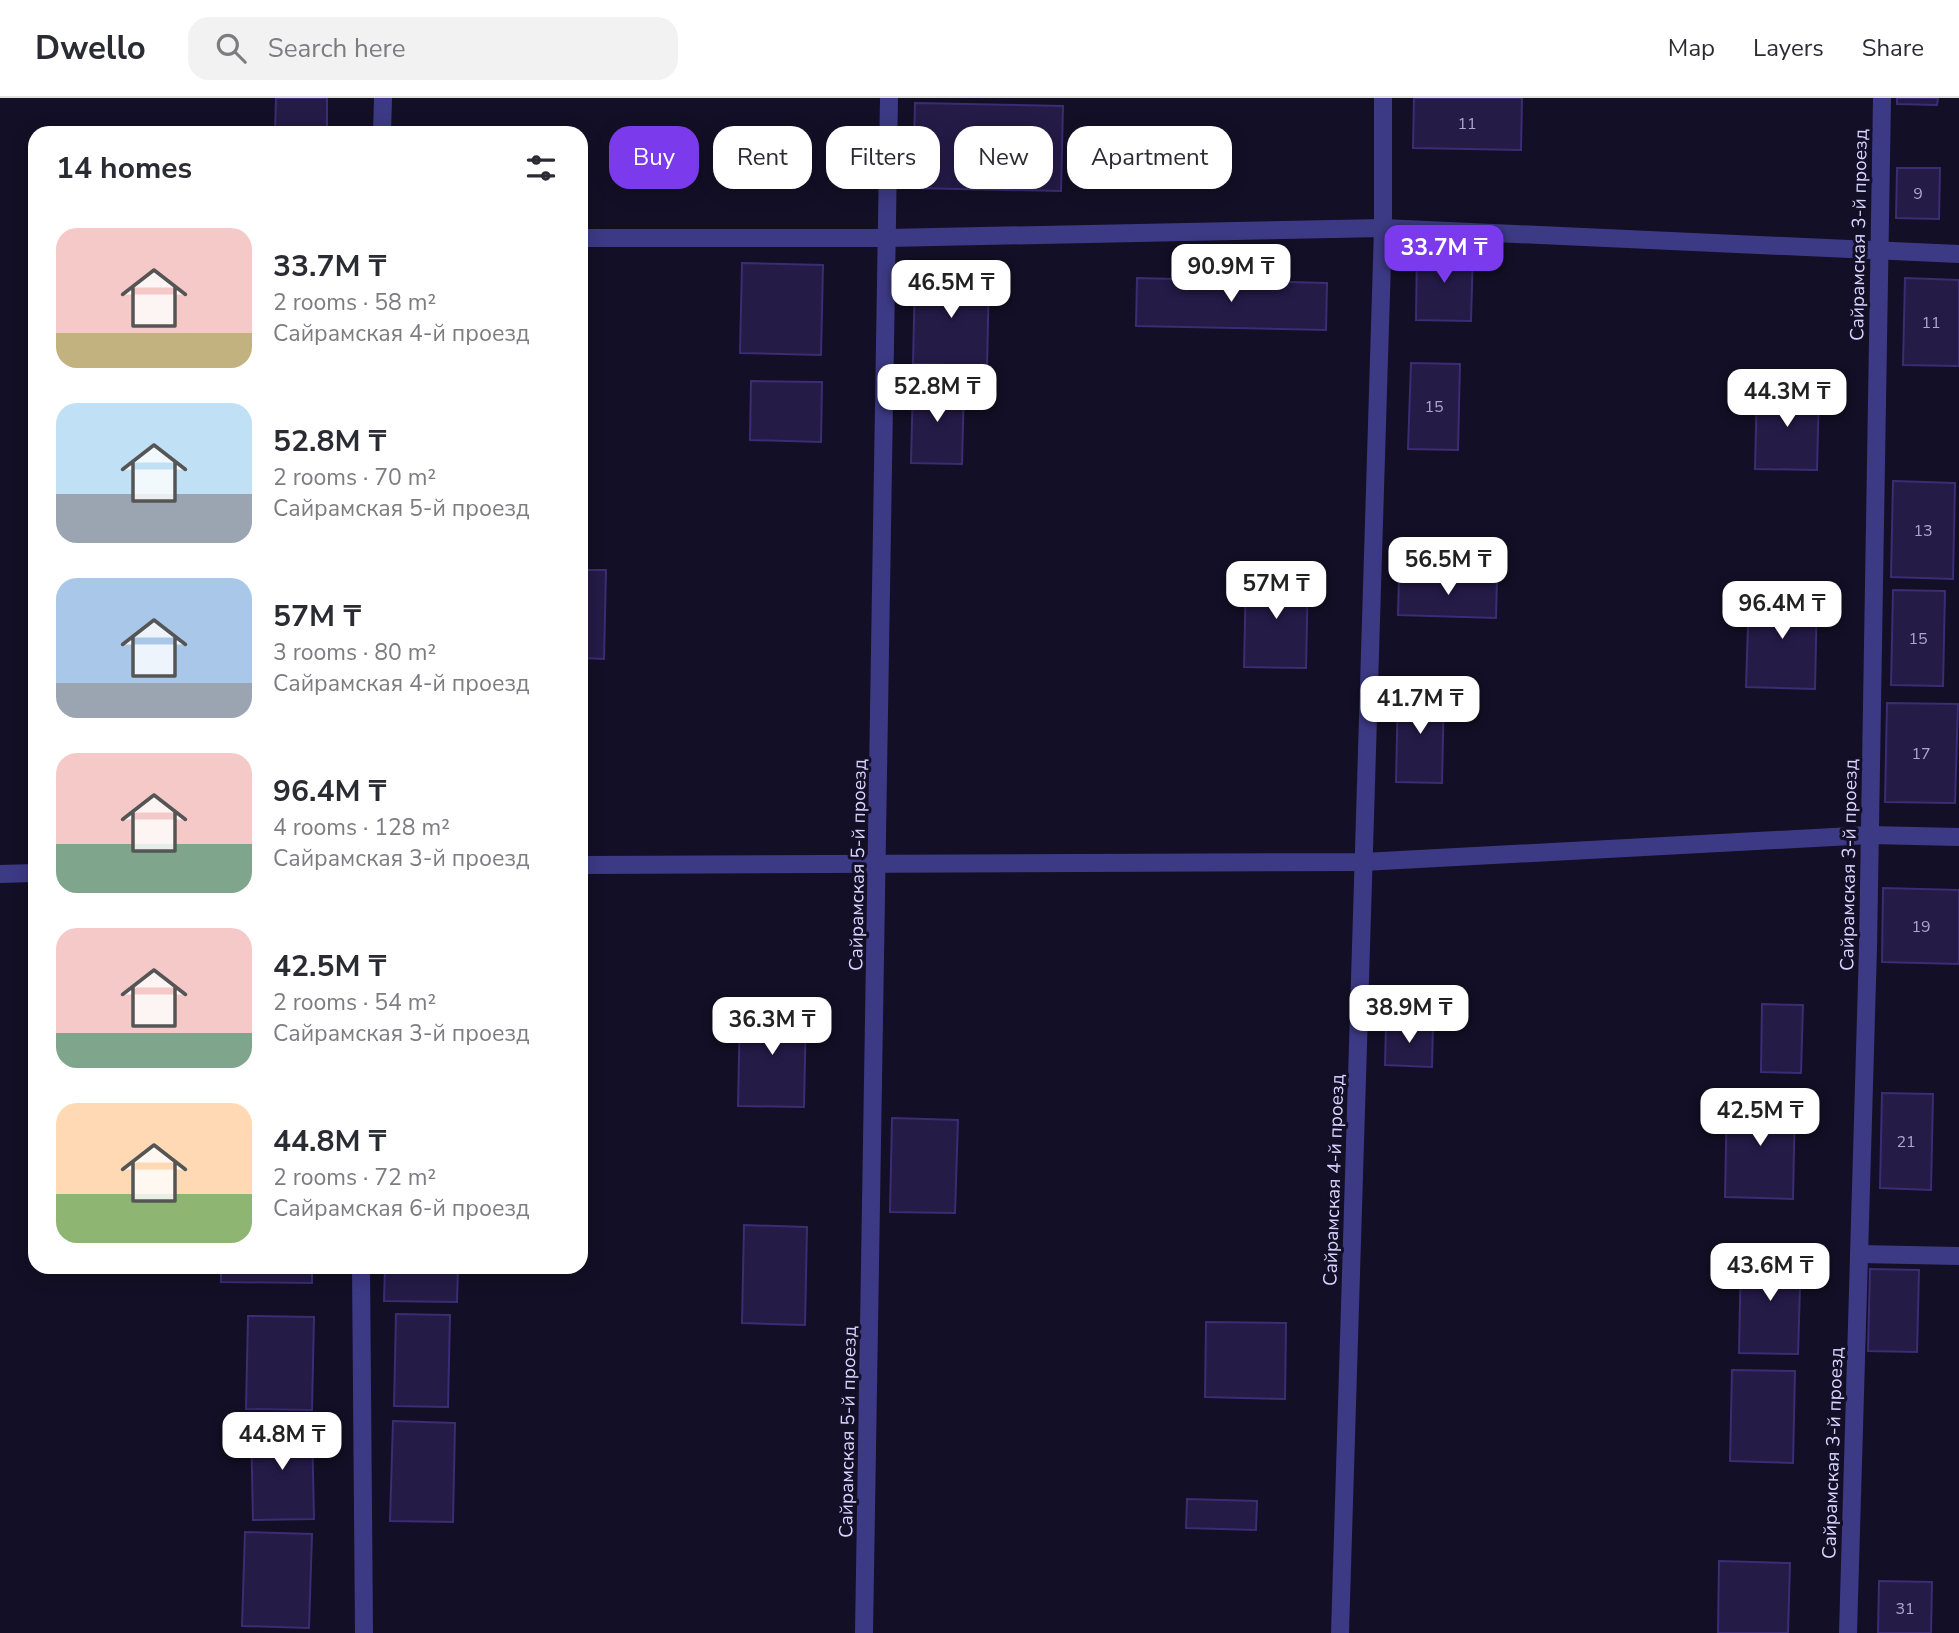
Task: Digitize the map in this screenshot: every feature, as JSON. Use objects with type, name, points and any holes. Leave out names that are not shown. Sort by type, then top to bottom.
[{"type":"street","points":[[382,126],[383,98]]},
{"type":"street","name":"Сайрамская 5-й проезд","points":[[864,1633],[889,98]]},
{"type":"street","name":"Сайрамская 4-й проезд","points":[[1340,1633],[1382,228],[1382,98]]},
{"type":"street","name":"Сайрамская 3-й проезд","points":[[1848,1633],[1870,835],[1882,98]]},
{"type":"street","points":[[588,238],[887,238],[1382,228],[1959,254]]},
{"type":"street","points":[[588,865],[1363,862],[1870,835],[1959,837]]},
{"type":"street","points":[[0,874],[28,873]]},
{"type":"street","points":[[1859,1254],[1959,1256]]},
{"type":"street","points":[[361,1274],[364,1633]]},
{"type":"building","points":[[276,98],[327,98],[327,126],[275,126]]},
{"type":"building","points":[[1414,98],[1522,98],[1521,150],[1413,148]]},
{"type":"building","points":[[1897,98],[1938,98],[1937,105],[1897,104]]},
{"type":"building","points":[[915,103],[1063,106],[1061,191],[962,189],[1053,189],[1053,126],[954,126],[954,189],[940,189],[940,126],[914,126]]},
{"type":"building","points":[[1897,168],[1940,168],[1939,219],[1896,218]]},
{"type":"building","points":[[1417,248],[1473,250],[1471,321],[1416,320]]},
{"type":"building","points":[[742,263],[823,265],[821,355],[740,353]]},
{"type":"building","points":[[915,274],[989,276],[987,366],[913,364]]},
{"type":"building","points":[[1137,278],[1327,283],[1326,330],[1136,326]]},
{"type":"building","points":[[1905,278],[1959,280],[1959,366],[1903,365]]},
{"type":"building","points":[[1411,363],[1460,364],[1458,450],[1408,449]]},
{"type":"building","points":[[751,381],[822,382],[821,442],[750,440]]},
{"type":"building","points":[[913,383],[964,385],[962,464],[911,463]]},
{"type":"building","points":[[1757,388],[1819,390],[1817,470],[1755,469]]},
{"type":"building","points":[[1893,481],[1955,483],[1953,579],[1891,577]]},
{"type":"building","points":[[588,570],[606,570],[604,659],[588,658]]},
{"type":"building","points":[[1246,574],[1308,575],[1306,668],[1244,667]]},
{"type":"building","points":[[1399,576],[1497,579],[1496,618],[1398,615]]},
{"type":"building","points":[[1893,590],[1945,591],[1943,686],[1891,685]]},
{"type":"building","points":[[1749,593],[1817,594],[1815,689],[1746,687]]},
{"type":"building","points":[[1398,689],[1444,690],[1442,783],[1396,782]]},
{"type":"building","points":[[1887,703],[1958,704],[1955,803],[1885,802]]},
{"type":"building","points":[[1883,888],[1959,890],[1959,964],[1882,962]]},
{"type":"building","points":[[1762,1004],[1803,1005],[1801,1073],[1761,1072]]},
{"type":"building","points":[[740,1007],[806,1008],[804,1107],[738,1106]]},
{"type":"building","points":[[1386,1024],[1433,1025],[1432,1067],[1385,1065]]},
{"type":"building","points":[[1882,1093],[1933,1094],[1931,1190],[1880,1188]]},
{"type":"building","points":[[1727,1097],[1795,1098],[1793,1199],[1725,1197]]},
{"type":"building","points":[[892,1118],[958,1120],[955,1213],[890,1212]]},
{"type":"building","points":[[744,1225],[807,1227],[805,1325],[742,1323]]},
{"type":"building","points":[[1741,1252],[1801,1253],[1798,1354],[1739,1353]]},
{"type":"building","points":[[1870,1269],[1919,1270],[1917,1352],[1868,1351]]},
{"type":"building","points":[[221,1274],[312,1274],[312,1283],[221,1282]]},
{"type":"building","points":[[385,1274],[458,1274],[457,1302],[384,1301]]},
{"type":"building","points":[[396,1314],[450,1315],[448,1407],[394,1406]]},
{"type":"building","points":[[248,1316],[314,1317],[312,1410],[246,1409]]},
{"type":"building","points":[[1206,1322],[1286,1323],[1285,1399],[1205,1397]]},
{"type":"building","points":[[1732,1370],[1795,1371],[1793,1463],[1730,1461]]},
{"type":"building","points":[[393,1421],[455,1423],[453,1522],[390,1521]]},
{"type":"building","points":[[312,1425],[314,1519],[253,1520],[251,1426]]},
{"type":"building","points":[[1187,1499],[1257,1501],[1256,1530],[1186,1528]]},
{"type":"building","points":[[245,1532],[312,1534],[309,1628],[242,1626]]},
{"type":"building","points":[[1719,1561],[1790,1563],[1788,1633],[1718,1633]]},
{"type":"building","points":[[1879,1581],[1932,1582],[1931,1633],[1878,1633]]}]
